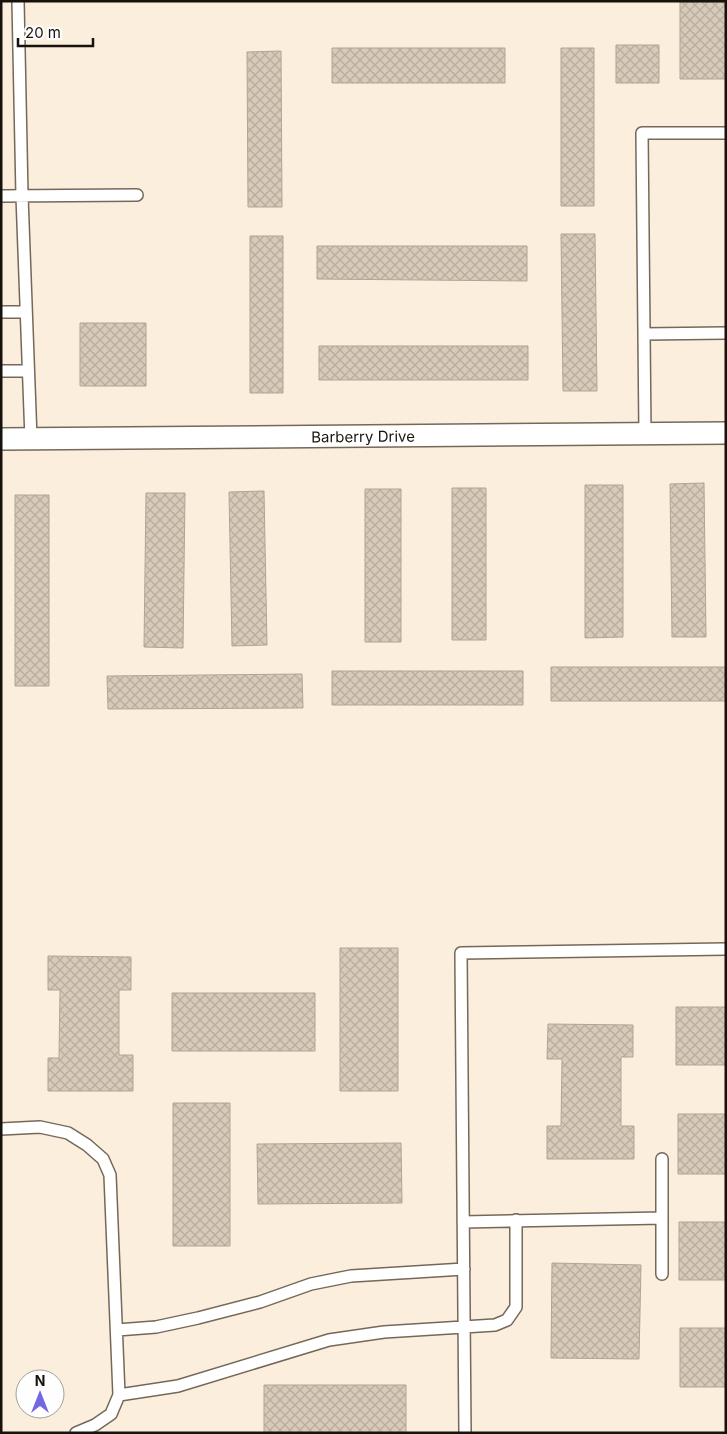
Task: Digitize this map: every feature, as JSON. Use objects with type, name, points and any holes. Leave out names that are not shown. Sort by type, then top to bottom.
[{"type":"street","name":"Barberry Drive","points":[[1,439],[726,433]]},
{"type":"lane","points":[[18,1],[22,196],[31,439]]},
{"type":"lane","points":[[646,434],[642,133],[726,133]]},
{"type":"lane","points":[[1,196],[137,195]]},
{"type":"lane","points":[[1,312],[26,312]]},
{"type":"lane","points":[[644,334],[726,333]]},
{"type":"lane","points":[[1,371],[28,371]]},
{"type":"lane","points":[[465,1433],[461,952],[726,949]]},
{"type":"lane","points":[[1,1129],[40,1127],[68,1133],[103,1159],[110,1175],[119,1395],[111,1414],[95,1425],[76,1433]]},
{"type":"lane","points":[[662,1159],[662,1274]]},
{"type":"lane","points":[[463,1222],[662,1218]]},
{"type":"lane","points":[[119,1395],[178,1386],[329,1340],[384,1332],[495,1325],[507,1320],[516,1308],[516,1220]]},
{"type":"lane","points":[[116,1330],[156,1327],[198,1318],[260,1302],[311,1284],[351,1276],[464,1269]]},
{"type":"building","points":[[680,2],[726,2],[726,79],[680,79]]},
{"type":"building","points":[[616,45],[659,45],[659,83],[616,83]]},
{"type":"building","points":[[332,48],[505,48],[505,83],[332,83]]},
{"type":"building","points":[[561,48],[594,48],[594,206],[561,206]]},
{"type":"building","points":[[281,51],[282,207],[248,207],[247,52]]},
{"type":"building","points":[[561,234],[595,234],[597,391],[563,391]]},
{"type":"building","points":[[250,236],[283,236],[283,393],[250,393]]},
{"type":"building","points":[[317,246],[527,246],[527,281],[317,279]]},
{"type":"building","points":[[80,323],[146,323],[146,386],[80,386]]},
{"type":"building","points":[[319,346],[528,346],[528,380],[319,380]]},
{"type":"building","points":[[704,483],[706,637],[672,637],[670,484]]},
{"type":"building","points":[[585,485],[623,485],[623,637],[585,638]]},
{"type":"building","points":[[452,488],[486,488],[486,640],[452,640]]},
{"type":"building","points":[[365,489],[401,489],[401,642],[365,642]]},
{"type":"building","points":[[264,491],[267,645],[232,646],[229,492]]},
{"type":"building","points":[[146,493],[185,493],[183,648],[144,647]]},
{"type":"building","points":[[15,495],[49,495],[49,686],[15,686]]},
{"type":"building","points":[[551,667],[726,667],[726,701],[551,701]]},
{"type":"building","points":[[332,671],[523,671],[523,705],[332,705]]},
{"type":"building","points":[[302,674],[303,708],[108,709],[107,676]]},
{"type":"building","points":[[340,948],[398,948],[398,1091],[340,1091]]},
{"type":"building","points":[[48,956],[131,957],[131,990],[119,990],[119,1055],[133,1055],[133,1091],[48,1091],[48,1058],[59,1058],[60,990],[48,990]]},
{"type":"building","points":[[172,993],[315,993],[315,1051],[172,1051]]},
{"type":"building","points":[[676,1007],[726,1007],[726,1065],[676,1065]]},
{"type":"building","points":[[548,1024],[633,1025],[633,1057],[621,1057],[621,1126],[634,1126],[634,1159],[547,1159],[547,1126],[561,1126],[562,1059],[547,1059]]},
{"type":"building","points":[[173,1103],[230,1103],[230,1246],[173,1246]]},
{"type":"building","points":[[678,1114],[726,1114],[726,1174],[678,1174]]},
{"type":"building","points":[[401,1143],[402,1203],[258,1204],[257,1144]]},
{"type":"building","points":[[679,1222],[726,1222],[726,1280],[679,1280]]},
{"type":"building","points":[[552,1263],[641,1265],[639,1359],[551,1358]]},
{"type":"building","points":[[680,1328],[726,1328],[726,1387],[680,1387]]},
{"type":"building","points":[[264,1385],[406,1385],[406,1433],[264,1433]]}]
